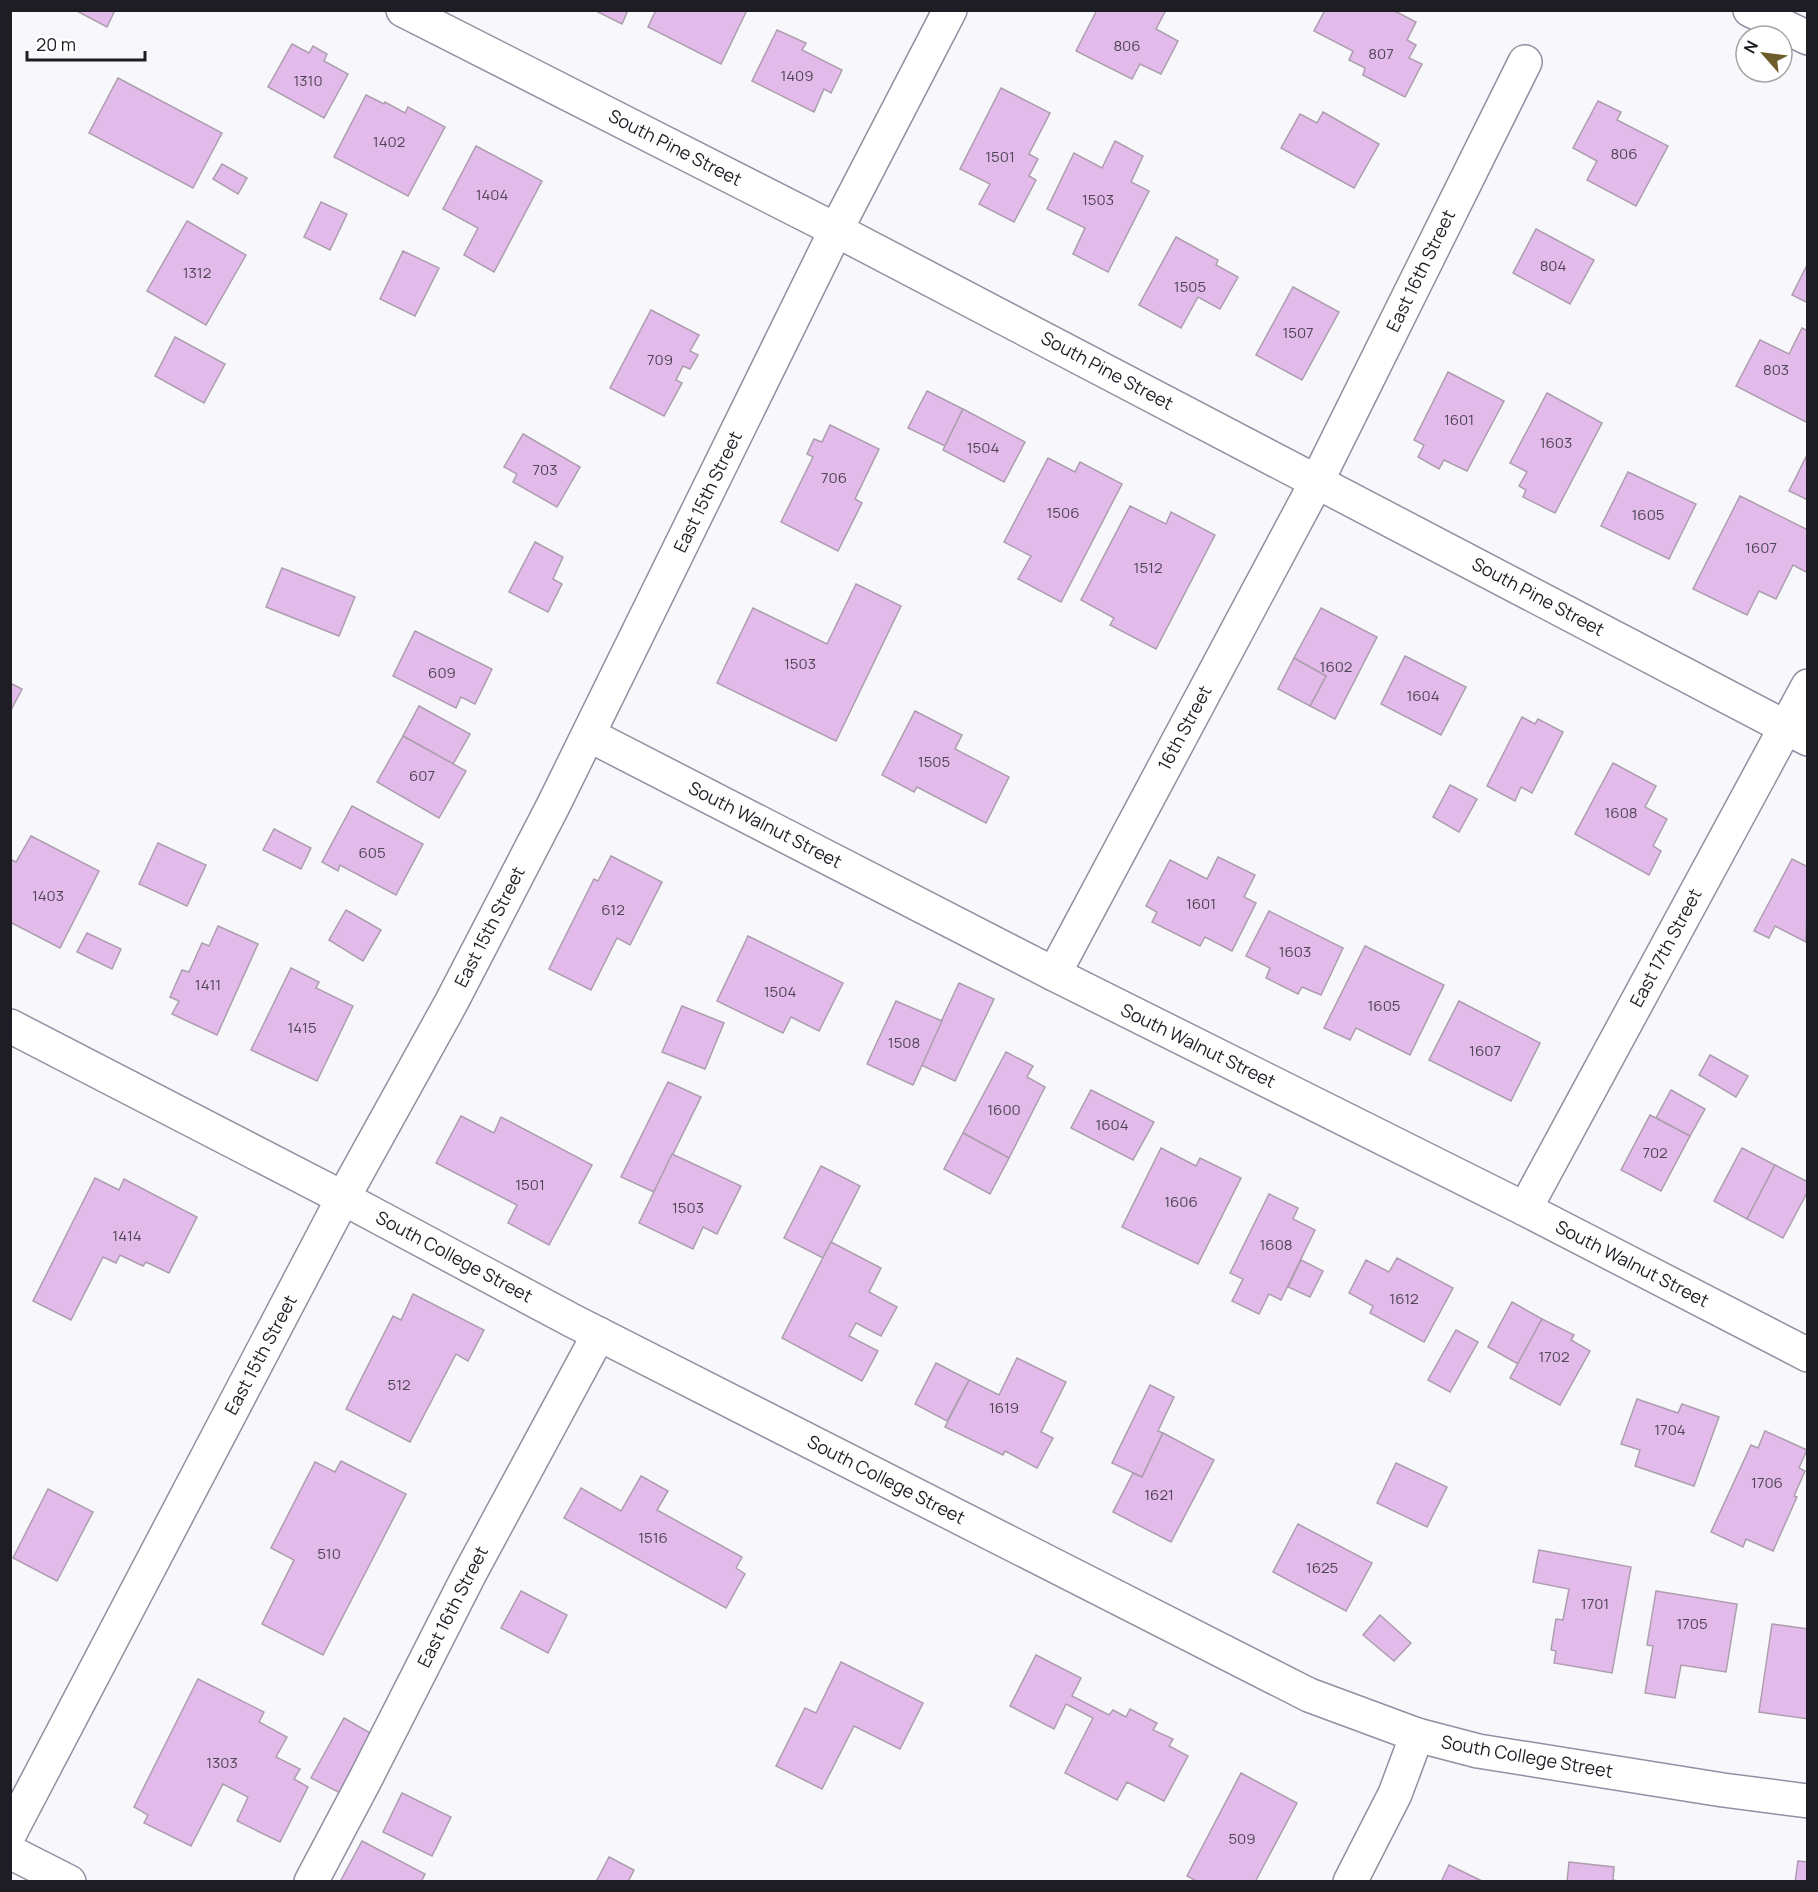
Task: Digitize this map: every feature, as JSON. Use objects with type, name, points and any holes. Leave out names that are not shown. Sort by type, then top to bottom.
[{"type":"street","name":"South Pine Street","points":[[403,10],[836,230],[1796,734]]},
{"type":"street","name":"East 15th Street","points":[[10,1833],[343,1198],[458,990],[589,735],[836,230],[950,10]]},
{"type":"street","points":[[1750,10],[1808,38]]},
{"type":"street","name":"East 16th Street","points":[[1317,481],[1526,62]]},
{"type":"street","name":"16th Street","points":[[1054,974],[1317,481]]},
{"type":"street","name":"East 17th Street","points":[[1525,1209],[1796,734],[1808,686]]},
{"type":"street","name":"South Walnut Street","points":[[589,735],[1054,974],[1525,1209],[1808,1355]]},
{"type":"street","name":"South College Street","points":[[10,1026],[343,1198],[599,1334],[1309,1695],[1417,1735],[1478,1751],[1722,1790],[1808,1801]]},
{"type":"street","name":"East 16th Street","points":[[311,1881],[469,1575],[599,1334]]},
{"type":"street","points":[[1350,1881],[1395,1794],[1417,1735]]},
{"type":"street","points":[[10,1852],[69,1881]]},
{"type":"building","points":[[75,10],[115,10],[107,27]]},
{"type":"building","points":[[594,10],[628,10],[622,24]]},
{"type":"building","points":[[656,10],[747,10],[721,64],[648,27]]},
{"type":"building","points":[[1097,10],[1166,10],[1156,29],[1178,41],[1161,74],[1140,64],[1132,79],[1076,51]]},
{"type":"building","points":[[1325,10],[1393,10],[1416,22],[1407,40],[1416,45],[1409,58],[1422,64],[1405,97],[1363,75],[1365,68],[1349,60],[1353,51],[1314,31]]},
{"type":"building","points":[[777,30],[806,43],[802,50],[842,70],[831,93],[824,89],[814,112],[752,81]]},
{"type":"building","points":[[292,44],[309,53],[313,46],[327,54],[324,61],[348,74],[324,118],[268,87]]},
{"type":"building","points":[[118,78],[222,133],[193,188],[89,133]]},
{"type":"building","points":[[1001,88],[1050,113],[1029,154],[1038,159],[1029,176],[1036,180],[1014,222],[979,204],[990,184],[960,169]]},
{"type":"building","points":[[366,95],[405,113],[408,107],[445,127],[408,196],[334,157]]},
{"type":"building","points":[[1598,101],[1621,112],[1617,120],[1668,146],[1636,206],[1587,180],[1597,161],[1573,148]]},
{"type":"building","points":[[1323,112],[1379,144],[1354,188],[1281,148],[1300,114],[1317,123]]},
{"type":"building","points":[[1115,141],[1143,156],[1131,182],[1149,191],[1108,272],[1073,254],[1085,228],[1047,209],[1074,153],[1102,168]]},
{"type":"building","points":[[476,146],[542,181],[494,272],[464,255],[478,228],[443,209]]},
{"type":"building","points":[[222,164],[247,178],[238,194],[213,179]]},
{"type":"building","points":[[321,202],[347,214],[330,250],[304,237]]},
{"type":"building","points":[[187,221],[246,255],[206,325],[147,291]]},
{"type":"building","points":[[1536,229],[1594,260],[1570,304],[1513,273]]},
{"type":"building","points":[[1176,237],[1218,260],[1216,265],[1238,277],[1220,309],[1198,297],[1181,328],[1139,305]]},
{"type":"building","points":[[403,251],[439,268],[415,316],[380,299]]},
{"type":"building","points":[[1808,263],[1808,303],[1792,295]]},
{"type":"building","points":[[1293,287],[1339,312],[1302,380],[1256,355]]},
{"type":"building","points":[[651,310],[699,335],[690,351],[698,355],[690,369],[683,366],[676,380],[682,383],[664,416],[610,388]]},
{"type":"building","points":[[1802,328],[1808,331],[1808,423],[1736,386],[1760,340],[1789,354]]},
{"type":"building","points":[[175,337],[225,364],[204,403],[155,376]]},
{"type":"building","points":[[1448,372],[1504,401],[1467,471],[1444,460],[1439,469],[1418,457],[1424,445],[1414,440]]},
{"type":"building","points":[[927,391],[963,409],[945,446],[908,428]]},
{"type":"building","points":[[1547,393],[1602,423],[1555,513],[1523,497],[1526,490],[1519,486],[1527,472],[1510,463]]},
{"type":"building","points":[[963,409],[1025,442],[1004,482],[943,450]]},
{"type":"building","points":[[830,425],[879,449],[855,499],[862,503],[838,551],[781,522],[813,457],[807,454],[814,439],[822,442]]},
{"type":"building","points":[[523,434],[580,467],[557,507],[513,482],[517,474],[504,467]]},
{"type":"building","points":[[1808,455],[1808,500],[1789,491]]},
{"type":"building","points":[[1048,458],[1075,472],[1080,462],[1122,484],[1061,602],[1018,579],[1031,556],[1004,542]]},
{"type":"building","points":[[1628,472],[1696,504],[1669,559],[1601,526]]},
{"type":"building","points":[[1740,496],[1808,530],[1808,573],[1793,565],[1776,599],[1759,591],[1747,615],[1693,589]]},
{"type":"building","points":[[1130,506],[1166,524],[1171,512],[1215,535],[1156,649],[1110,625],[1114,618],[1081,600]]},
{"type":"building","points":[[535,542],[563,557],[553,579],[562,584],[548,612],[509,592]]},
{"type":"building","points":[[282,568],[355,597],[339,636],[266,607]]},
{"type":"building","points":[[856,584],[901,606],[836,741],[717,683],[753,608],[827,644]]},
{"type":"building","points":[[1321,608],[1377,637],[1335,719],[1310,706],[1326,676],[1294,658]]},
{"type":"building","points":[[415,631],[492,669],[475,704],[461,697],[456,708],[393,676]]},
{"type":"building","points":[[1405,656],[1466,687],[1441,735],[1381,704]]},
{"type":"building","points":[[1294,658],[1326,676],[1310,706],[1278,689]]},
{"type":"building","points":[[10,683],[22,689],[10,712]]},
{"type":"building","points":[[419,706],[470,734],[453,764],[403,736]]},
{"type":"building","points":[[915,711],[962,735],[955,749],[1009,777],[986,823],[917,787],[914,792],[882,775]]},
{"type":"building","points":[[1522,717],[1535,724],[1538,719],[1563,732],[1532,793],[1521,787],[1515,801],[1487,786]]},
{"type":"building","points":[[403,736],[466,771],[439,818],[377,782]]},
{"type":"building","points":[[1613,763],[1656,786],[1645,807],[1667,819],[1653,846],[1661,851],[1649,875],[1575,834]]},
{"type":"building","points":[[1450,785],[1477,799],[1459,832],[1433,817]]},
{"type":"building","points":[[352,806],[423,844],[396,895],[340,865],[338,871],[322,862]]},
{"type":"building","points":[[274,829],[311,848],[301,869],[263,850]]},
{"type":"building","points":[[31,836],[99,871],[60,948],[10,922],[10,859],[16,862]]},
{"type":"building","points":[[158,843],[206,865],[187,906],[139,884]]},
{"type":"building","points":[[611,856],[662,882],[630,945],[617,938],[591,990],[549,969],[594,879],[598,881]]},
{"type":"building","points":[[1218,857],[1255,875],[1244,897],[1256,903],[1232,951],[1205,937],[1200,946],[1152,922],[1157,912],[1146,906],[1170,860],[1207,879]]},
{"type":"building","points":[[1792,859],[1808,867],[1806,942],[1775,926],[1769,938],[1754,931]]},
{"type":"building","points":[[346,910],[381,930],[363,961],[329,940]]},
{"type":"building","points":[[1269,911],[1343,948],[1321,995],[1302,987],[1298,994],[1266,978],[1270,968],[1246,956]]},
{"type":"building","points":[[218,926],[258,944],[217,1035],[172,1014],[179,1001],[170,997],[182,970],[189,972],[202,943],[209,946]]},
{"type":"building","points":[[87,933],[121,949],[112,969],[77,952]]},
{"type":"building","points":[[748,936],[843,983],[819,1031],[791,1017],[783,1033],[717,1001]]},
{"type":"building","points":[[1365,946],[1444,985],[1410,1055],[1356,1028],[1350,1040],[1324,1028]]},
{"type":"building","points":[[291,968],[319,982],[316,988],[353,1006],[317,1081],[251,1050]]},
{"type":"building","points":[[959,983],[994,999],[955,1081],[921,1065]]},
{"type":"building","points":[[896,1001],[942,1021],[913,1085],[867,1064]]},
{"type":"building","points":[[1459,1001],[1540,1043],[1511,1101],[1429,1060]]},
{"type":"building","points":[[682,1006],[724,1023],[705,1069],[662,1052]]},
{"type":"building","points":[[1006,1052],[1033,1066],[1027,1077],[1045,1087],[1009,1158],[963,1133]]},
{"type":"building","points":[[1710,1055],[1748,1076],[1736,1097],[1699,1075]]},
{"type":"building","points":[[668,1082],[701,1097],[654,1192],[621,1177]]},
{"type":"building","points":[[1091,1090],[1154,1122],[1133,1160],[1071,1128]]},
{"type":"building","points":[[1671,1090],[1705,1109],[1690,1136],[1656,1118]]},
{"type":"building","points":[[1650,1115],[1690,1136],[1661,1191],[1621,1170]]},
{"type":"building","points":[[461,1116],[494,1133],[501,1117],[592,1165],[549,1245],[508,1223],[517,1205],[436,1163]]},
{"type":"building","points":[[963,1133],[1009,1158],[990,1194],[944,1169]]},
{"type":"building","points":[[1161,1148],[1196,1166],[1200,1158],[1241,1178],[1198,1264],[1122,1227]]},
{"type":"building","points":[[1742,1148],[1775,1165],[1747,1219],[1714,1201]]},
{"type":"building","points":[[672,1154],[741,1186],[717,1234],[703,1227],[693,1249],[639,1223]]},
{"type":"building","points":[[1775,1165],[1808,1182],[1808,1191],[1783,1238],[1747,1219]]},
{"type":"building","points":[[821,1166],[860,1186],[823,1258],[784,1238]]},
{"type":"building","points":[[95,1178],[119,1190],[124,1179],[197,1217],[169,1273],[146,1262],[143,1266],[120,1255],[116,1263],[103,1257],[71,1320],[33,1301]]},
{"type":"building","points":[[1269,1194],[1298,1208],[1293,1219],[1315,1230],[1281,1300],[1269,1294],[1259,1314],[1232,1301],[1243,1279],[1230,1273]]},
{"type":"building","points":[[831,1242],[881,1268],[869,1292],[897,1307],[881,1336],[856,1323],[849,1336],[878,1351],[862,1381],[782,1338]]},
{"type":"building","points":[[1397,1258],[1453,1288],[1424,1342],[1370,1313],[1373,1306],[1349,1293],[1366,1260],[1389,1272]]},
{"type":"building","points":[[1301,1260],[1323,1271],[1310,1297],[1288,1287]]},
{"type":"building","points":[[413,1294],[484,1330],[468,1361],[456,1354],[410,1442],[346,1409],[393,1316],[401,1320]]},
{"type":"building","points":[[1512,1302],[1542,1319],[1518,1364],[1488,1347]]},
{"type":"building","points":[[1542,1319],[1574,1335],[1571,1340],[1590,1351],[1560,1405],[1510,1378]]},
{"type":"building","points":[[1456,1330],[1478,1342],[1450,1392],[1428,1380]]},
{"type":"building","points":[[1017,1358],[1066,1382],[1041,1432],[1053,1438],[1037,1468],[1005,1451],[1003,1455],[945,1427],[969,1380],[999,1395]]},
{"type":"building","points":[[936,1363],[969,1380],[947,1421],[915,1404]]},
{"type":"building","points":[[1150,1385],[1174,1397],[1158,1431],[1163,1433],[1142,1477],[1112,1463]]},
{"type":"building","points":[[1637,1399],[1678,1413],[1682,1404],[1719,1417],[1694,1486],[1635,1466],[1640,1450],[1621,1444]]},
{"type":"building","points":[[1765,1431],[1807,1450],[1799,1468],[1805,1471],[1794,1496],[1797,1497],[1773,1551],[1746,1539],[1743,1547],[1711,1532],[1751,1445],[1758,1448]]},
{"type":"building","points":[[1163,1433],[1214,1460],[1171,1542],[1113,1512],[1133,1473],[1142,1477]]},
{"type":"building","points":[[341,1461],[406,1494],[323,1655],[262,1624],[294,1560],[271,1548],[315,1462],[335,1472]]},
{"type":"building","points":[[1396,1463],[1447,1487],[1427,1527],[1377,1503]]},
{"type":"building","points":[[641,1476],[668,1491],[657,1510],[742,1557],[736,1568],[745,1574],[726,1608],[564,1518],[581,1488],[621,1511]]},
{"type":"building","points":[[48,1489],[93,1512],[57,1581],[13,1558]]},
{"type":"building","points":[[1298,1524],[1372,1563],[1346,1611],[1273,1572]]},
{"type":"building","points":[[1539,1550],[1631,1567],[1612,1673],[1554,1663],[1556,1651],[1551,1650],[1556,1619],[1563,1620],[1569,1589],[1533,1582]]},
{"type":"building","points":[[521,1591],[567,1615],[548,1653],[501,1628]]},
{"type":"building","points":[[1656,1591],[1737,1604],[1726,1672],[1681,1665],[1675,1698],[1645,1693],[1653,1646],[1647,1645]]},
{"type":"building","points":[[1380,1615],[1411,1643],[1394,1661],[1363,1635]]},
{"type":"building","points":[[1772,1624],[1808,1629],[1808,1719],[1759,1712]]},
{"type":"building","points":[[1036,1655],[1081,1678],[1072,1696],[1109,1715],[1113,1710],[1126,1717],[1130,1709],[1157,1723],[1153,1730],[1173,1739],[1169,1746],[1188,1756],[1164,1801],[1127,1782],[1117,1800],[1065,1773],[1093,1718],[1066,1704],[1054,1729],[1010,1706]]},
{"type":"building","points":[[841,1662],[923,1703],[900,1749],[854,1726],[822,1789],[776,1766],[805,1708],[816,1713]]},
{"type":"building","points":[[198,1679],[264,1712],[259,1722],[287,1737],[276,1757],[300,1769],[294,1779],[308,1787],[280,1842],[237,1821],[248,1797],[223,1784],[191,1846],[144,1823],[148,1815],[134,1807]]},
{"type":"building","points":[[344,1718],[372,1734],[340,1793],[311,1778]]},
{"type":"building","points":[[1241,1773],[1297,1803],[1255,1882],[1198,1882],[1187,1876]]},
{"type":"building","points":[[402,1793],[451,1817],[432,1856],[383,1832]]},
{"type":"building","points":[[362,1841],[425,1874],[421,1882],[340,1882]]},
{"type":"building","points":[[609,1857],[634,1870],[628,1882],[596,1882]]},
{"type":"building","points":[[1798,1861],[1808,1862],[1808,1882],[1795,1882]]},
{"type":"building","points":[[1569,1862],[1614,1867],[1613,1880],[1623,1882],[1567,1882]]},
{"type":"building","points":[[1449,1865],[1484,1882],[1441,1882]]}]
